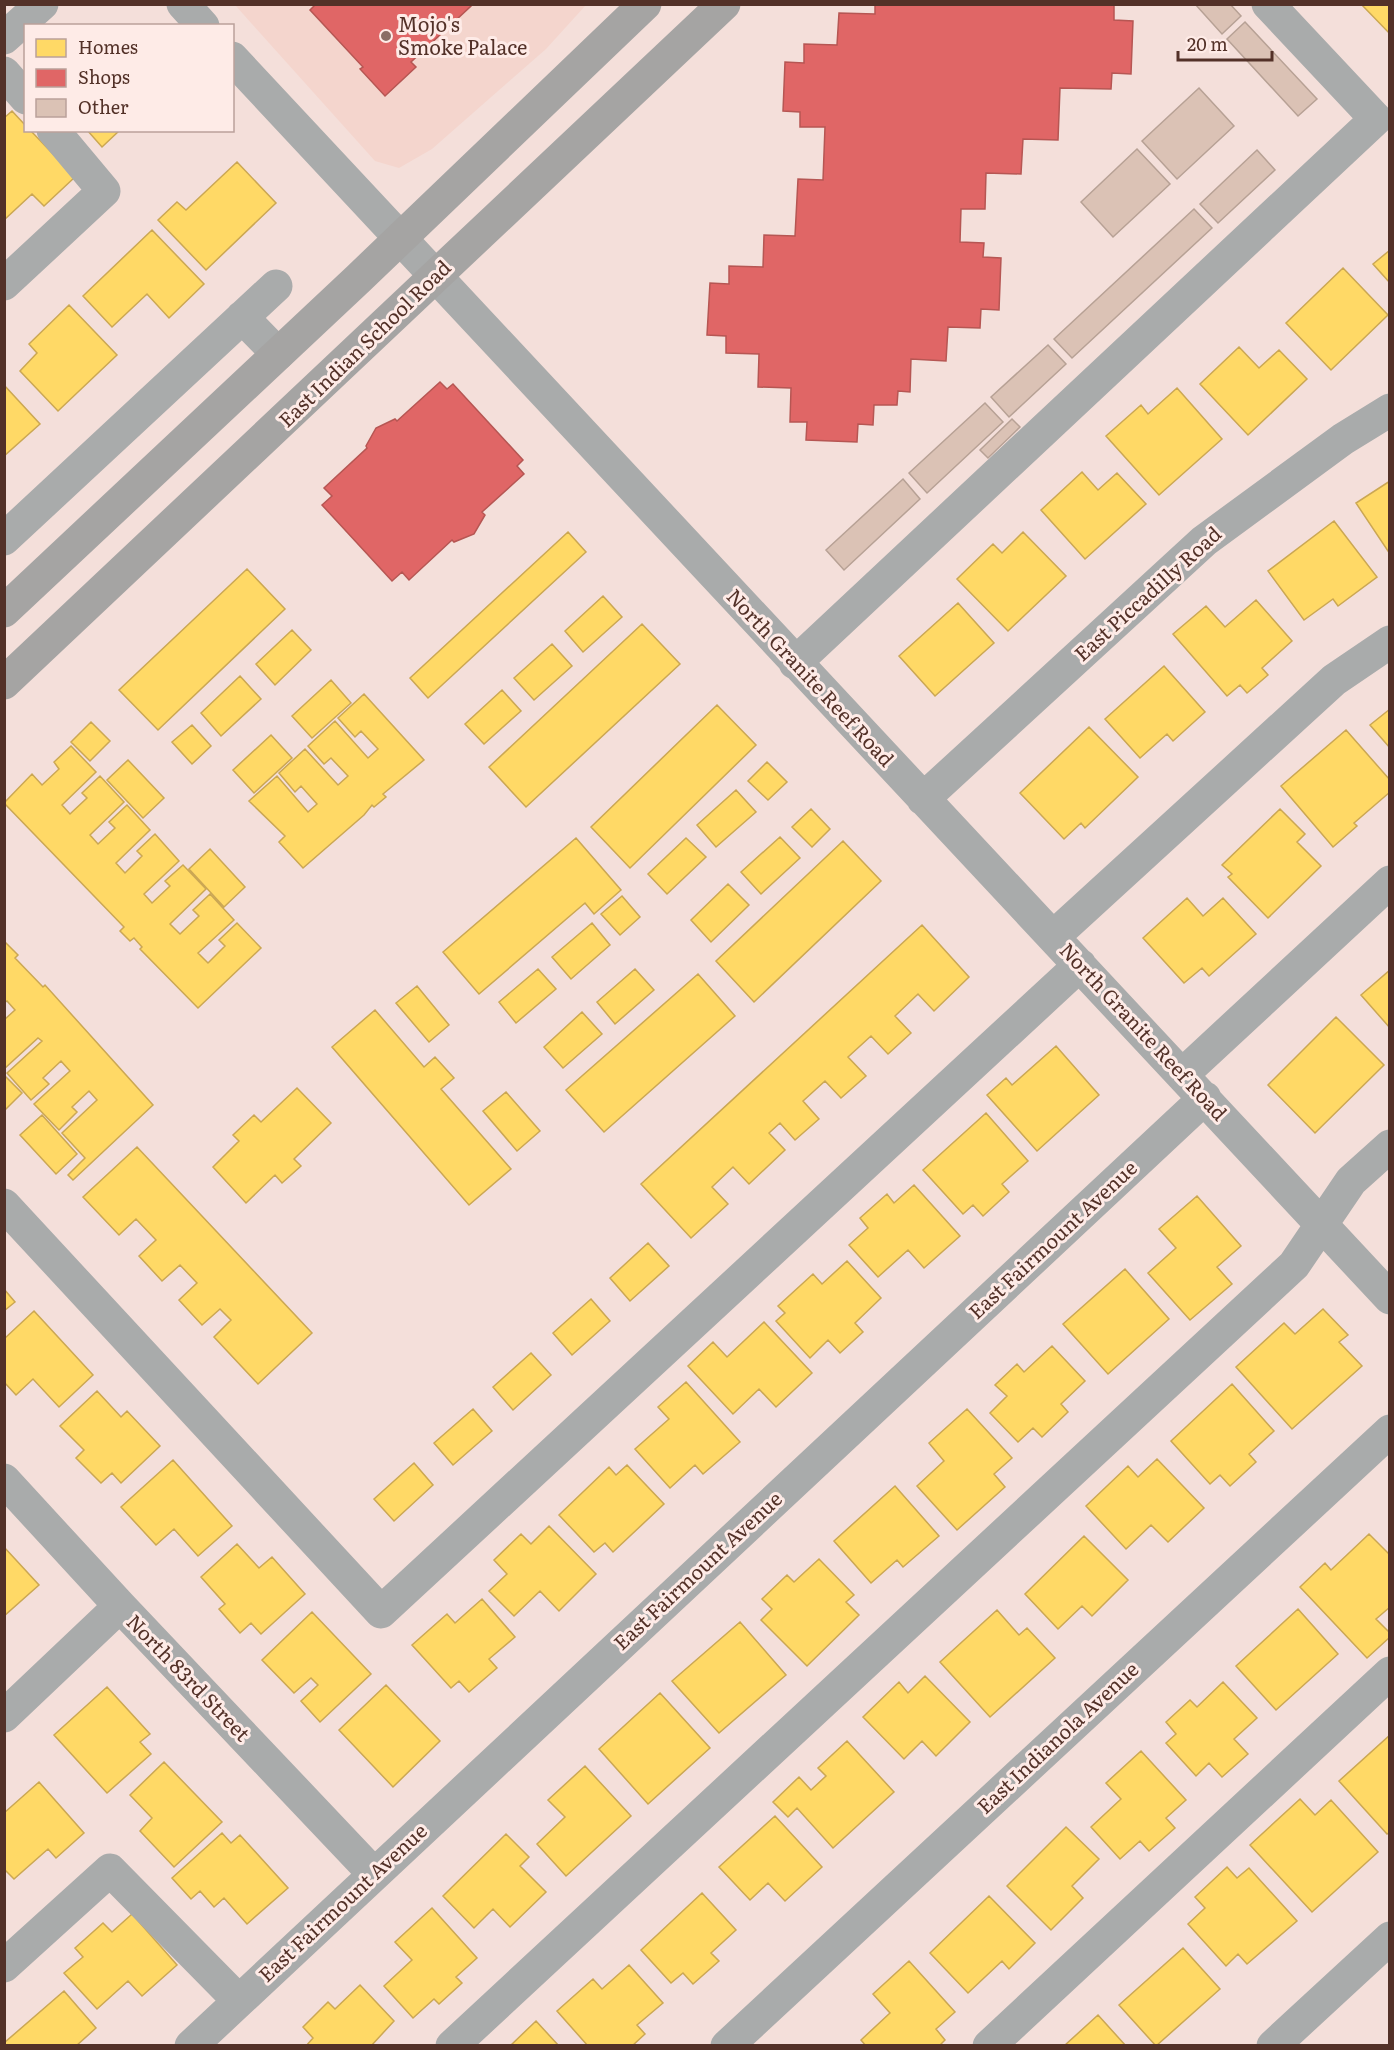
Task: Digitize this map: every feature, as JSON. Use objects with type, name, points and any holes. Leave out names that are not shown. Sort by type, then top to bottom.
[{"type":"main road","points":[[4,611],[402,237],[645,4]]},
{"type":"main road","name":"East Indian School Road","points":[[4,683],[724,4]]},
{"type":"street","points":[[4,38],[42,4]]},
{"type":"street","points":[[183,4],[201,24]]},
{"type":"street","points":[[795,663],[1376,119],[1268,4]]},
{"type":"street","name":"North Granite Reef Road","points":[[234,60],[402,237],[795,663],[1183,1074],[1389,1298]]},
{"type":"street","points":[[4,73],[24,96]]},
{"type":"street","points":[[4,284],[104,190],[55,132]]},
{"type":"street","points":[[4,539],[276,286]]},
{"type":"street","points":[[243,317],[278,354]]},
{"type":"street","name":"East Piccadilly Road","points":[[923,799],[1204,541],[1333,445],[1389,410]]},
{"type":"street","points":[[1053,937],[1334,681],[1389,642]]},
{"type":"street","points":[[1183,1074],[1389,882]]},
{"type":"street","points":[[4,1205],[381,1612],[1080,965]]},
{"type":"street","name":"East Fairmount Avenue","points":[[191,2046],[1205,1098]]},
{"type":"street","points":[[452,2046],[1294,1265],[1351,1181],[1389,1146]]},
{"type":"street","name":"East Indianola Avenue","points":[[727,2046],[1389,1431]]},
{"type":"street","name":"North 83rd Street","points":[[4,1480],[374,1874]]},
{"type":"street","points":[[4,1716],[120,1606]]},
{"type":"street","points":[[989,2046],[1389,1673]]},
{"type":"street","points":[[4,1966],[110,1870],[239,2001]]},
{"type":"street","points":[[1274,2046],[1389,1938]]},
{"type":"shaded area","points":[[235,5],[586,5],[546,49],[432,149],[399,168],[375,161]]},
{"type":"building: Homes","points":[[1361,4],[1390,4],[1390,34]]},
{"type":"building: Homes","points":[[12,111],[24,124],[24,132],[32,132],[75,177],[44,206],[32,194],[4,220],[4,118]]},
{"type":"building: Homes","points":[[89,132],[118,132],[102,147]]},
{"type":"building: Homes","points":[[237,162],[276,203],[206,270],[158,220],[177,202],[186,210]]},
{"type":"building: Homes","points":[[152,230],[204,284],[169,318],[147,294],[112,327],[83,296]]},
{"type":"building: Homes","points":[[1390,250],[1390,283],[1373,264]]},
{"type":"building: Homes","points":[[1343,268],[1388,315],[1331,370],[1286,323]]},
{"type":"building: Homes","points":[[69,305],[117,355],[58,411],[20,371],[37,353],[29,344]]},
{"type":"building: Homes","points":[[1239,347],[1259,368],[1279,350],[1307,379],[1248,435],[1200,384]]},
{"type":"building: Homes","points":[[4,385],[40,424],[4,456]]},
{"type":"building: Homes","points":[[1177,388],[1222,439],[1159,495],[1106,436],[1141,405],[1148,414]]},
{"type":"building: Homes","points":[[1082,472],[1098,490],[1117,473],[1146,504],[1085,559],[1041,510]]},
{"type":"building: Homes","points":[[1390,481],[1390,554],[1356,503]]},
{"type":"building: Homes","points":[[1334,521],[1377,577],[1338,606],[1333,599],[1304,620],[1268,571]]},
{"type":"building: Homes","points":[[568,532],[586,552],[428,698],[410,678]]},
{"type":"building: Homes","points":[[1023,532],[1066,576],[1008,631],[957,579],[993,544],[1002,553]]},
{"type":"building: Homes","points":[[247,569],[285,609],[158,730],[119,690]]},
{"type":"building: Homes","points":[[603,596],[622,617],[583,652],[565,631]]},
{"type":"building: Homes","points":[[1256,600],[1292,641],[1262,668],[1268,675],[1247,693],[1240,685],[1227,696],[1173,634],[1206,606],[1225,627]]},
{"type":"building: Homes","points":[[958,603],[994,643],[935,696],[899,656]]},
{"type":"building: Homes","points":[[642,624],[680,664],[526,807],[489,767]]},
{"type":"building: Homes","points":[[292,630],[311,650],[275,685],[256,664]]},
{"type":"building: Homes","points":[[552,644],[572,666],[534,700],[514,678]]},
{"type":"building: Homes","points":[[1164,666],[1205,712],[1173,741],[1167,734],[1140,758],[1105,719]]},
{"type":"building: Homes","points":[[240,676],[261,699],[221,736],[201,713]]},
{"type":"building: Homes","points":[[331,680],[351,703],[312,738],[292,716]]},
{"type":"building: Homes","points":[[502,690],[521,711],[484,744],[465,724]]},
{"type":"building: Homes","points":[[364,694],[424,760],[383,794],[386,797],[374,807],[372,805],[364,815],[303,868],[279,842],[285,836],[249,801],[277,776],[308,812],[317,804],[301,786],[295,792],[279,773],[305,749],[338,785],[348,776],[331,758],[324,764],[308,746],[335,721],[368,758],[378,749],[361,731],[355,737],[338,718]]},
{"type":"building: Homes","points":[[717,705],[756,745],[630,868],[591,827]]},
{"type":"building: Homes","points":[[1390,709],[1390,748],[1370,725]]},
{"type":"building: Homes","points":[[91,722],[110,741],[90,761],[71,742]]},
{"type":"building: Homes","points":[[192,725],[211,746],[192,764],[172,742]]},
{"type":"building: Homes","points":[[1089,727],[1138,777],[1085,828],[1081,823],[1064,839],[1020,793]]},
{"type":"building: Homes","points":[[1346,730],[1390,780],[1390,792],[1354,823],[1357,826],[1333,847],[1281,786]]},
{"type":"building: Homes","points":[[271,735],[292,758],[254,793],[233,770]]},
{"type":"building: Homes","points":[[71,746],[96,772],[62,805],[70,814],[87,798],[82,793],[100,776],[124,802],[90,835],[98,844],[115,828],[109,822],[127,805],[150,830],[116,863],[125,873],[142,856],[137,851],[155,834],[179,861],[144,894],[152,903],[170,886],[165,881],[183,865],[206,889],[170,924],[180,934],[199,916],[193,910],[210,894],[234,920],[198,953],[208,963],[225,946],[219,940],[237,923],[261,948],[198,1008],[140,949],[142,947],[134,938],[130,941],[120,931],[124,927],[4,803],[32,774],[42,785],[59,769],[54,762]]},
{"type":"building: Homes","points":[[128,760],[164,798],[143,818],[107,780]]},
{"type":"building: Homes","points":[[767,762],[787,782],[768,800],[748,781]]},
{"type":"building: Homes","points":[[736,790],[756,812],[716,847],[697,825]]},
{"type":"building: Homes","points":[[811,809],[830,829],[812,847],[792,827]]},
{"type":"building: Homes","points":[[1280,809],[1305,834],[1297,842],[1321,866],[1268,918],[1228,877],[1232,874],[1222,865]]},
{"type":"building: Homes","points":[[780,837],[800,858],[761,894],[741,872]]},
{"type":"building: Homes","points":[[576,838],[621,890],[594,914],[585,903],[479,994],[443,952]]},
{"type":"building: Homes","points":[[686,838],[706,857],[667,894],[648,874]]},
{"type":"building: Homes","points":[[843,841],[881,881],[754,1002],[716,961]]},
{"type":"building: Homes","points":[[210,849],[245,887],[224,907],[189,869]]},
{"type":"building: Homes","points":[[728,884],[749,905],[711,942],[691,920]]},
{"type":"building: Homes","points":[[622,896],[640,917],[620,935],[601,914]]},
{"type":"building: Homes","points":[[1187,898],[1203,916],[1223,898],[1256,934],[1209,976],[1202,968],[1184,983],[1143,938]]},
{"type":"building: Homes","points":[[592,923],[610,945],[571,979],[552,957]]},
{"type":"building: Homes","points":[[922,925],[969,977],[934,1011],[918,994],[895,1016],[911,1033],[888,1054],[871,1036],[848,1057],[866,1076],[841,1098],[825,1081],[803,1101],[819,1119],[795,1140],[780,1123],[769,1133],[785,1150],[749,1184],[733,1167],[712,1187],[728,1204],[691,1238],[641,1184]]},
{"type":"building: Homes","points":[[4,941],[18,955],[15,958],[43,987],[45,985],[153,1105],[73,1180],[68,1175],[85,1158],[62,1133],[97,1100],[89,1091],[72,1107],[77,1112],[59,1130],[34,1104],[70,1071],[61,1061],[43,1078],[49,1084],[31,1100],[7,1073],[42,1041],[38,1038],[4,1069],[4,1020],[15,1010],[7,1001],[4,1003]]},
{"type":"building: Homes","points":[[538,969],[556,989],[516,1023],[499,1002]]},
{"type":"building: Homes","points":[[635,969],[654,990],[615,1024],[597,1002]]},
{"type":"building: Homes","points":[[1390,970],[1390,1028],[1361,995]]},
{"type":"building: Homes","points":[[698,974],[735,1016],[604,1132],[566,1090]]},
{"type":"building: Homes","points":[[417,986],[449,1025],[429,1042],[396,1003]]},
{"type":"building: Homes","points":[[375,1010],[424,1067],[435,1057],[454,1078],[441,1089],[511,1169],[469,1205],[332,1047]]},
{"type":"building: Homes","points":[[582,1012],[602,1034],[563,1068],[544,1047]]},
{"type":"building: Homes","points":[[1336,1017],[1384,1065],[1315,1133],[1268,1085]]},
{"type":"building: Homes","points":[[1056,1046],[1099,1095],[1037,1151],[987,1095],[1006,1078],[1012,1085]]},
{"type":"building: Homes","points":[[4,1075],[22,1093],[4,1111]]},
{"type":"building: Homes","points":[[297,1088],[331,1123],[294,1159],[301,1166],[282,1183],[275,1175],[246,1203],[213,1167],[239,1141],[233,1135],[254,1115],[261,1122]]},
{"type":"building: Homes","points":[[506,1092],[540,1131],[517,1151],[483,1111]]},
{"type":"building: Homes","points":[[986,1113],[1028,1161],[1002,1184],[1009,1192],[983,1216],[973,1205],[963,1214],[923,1170]]},
{"type":"building: Homes","points":[[42,1115],[77,1154],[56,1174],[20,1135]]},
{"type":"building: Homes","points":[[137,1147],[312,1333],[258,1384],[214,1337],[231,1320],[220,1309],[202,1325],[179,1300],[197,1283],[180,1265],[162,1281],[139,1256],[156,1240],[136,1219],[119,1235],[83,1197]]},
{"type":"building: Homes","points":[[914,1185],[960,1236],[924,1268],[908,1250],[878,1277],[849,1245],[868,1228],[860,1218],[887,1194],[894,1203]]},
{"type":"building: Homes","points":[[1197,1196],[1241,1246],[1217,1267],[1232,1284],[1190,1320],[1148,1273],[1176,1248],[1159,1229]]},
{"type":"building: Homes","points":[[648,1243],[669,1266],[630,1301],[610,1278]]},
{"type":"building: Homes","points":[[847,1261],[881,1298],[855,1323],[863,1332],[840,1353],[828,1340],[810,1358],[776,1321],[785,1313],[778,1306],[813,1274],[822,1284]]},
{"type":"building: Homes","points":[[1125,1269],[1169,1319],[1108,1374],[1063,1324]]},
{"type":"building: Homes","points":[[4,1289],[15,1302],[4,1311]]},
{"type":"building: Homes","points":[[591,1299],[610,1321],[572,1355],[553,1333]]},
{"type":"building: Homes","points":[[1323,1309],[1348,1335],[1339,1342],[1362,1366],[1292,1429],[1236,1367],[1284,1323],[1295,1334]]},
{"type":"building: Homes","points":[[34,1311],[93,1375],[59,1407],[33,1379],[16,1395],[4,1382],[4,1339]]},
{"type":"building: Homes","points":[[764,1322],[812,1373],[776,1407],[759,1389],[733,1414],[688,1366],[713,1342],[727,1357]]},
{"type":"building: Homes","points":[[1052,1346],[1085,1381],[1061,1404],[1068,1412],[1042,1437],[1033,1428],[1018,1442],[990,1413],[1007,1396],[995,1385],[1017,1364],[1024,1372]]},
{"type":"building: Homes","points":[[531,1353],[551,1375],[513,1410],[493,1387]]},
{"type":"building: Homes","points":[[686,1382],[740,1442],[703,1474],[695,1465],[670,1488],[635,1449],[669,1419],[658,1407]]},
{"type":"building: Homes","points":[[1232,1384],[1274,1431],[1249,1454],[1256,1462],[1230,1486],[1220,1475],[1210,1484],[1171,1441]]},
{"type":"building: Homes","points":[[97,1391],[121,1417],[127,1411],[160,1446],[121,1483],[112,1473],[101,1483],[76,1458],[84,1450],[60,1426]]},
{"type":"building: Homes","points":[[473,1409],[492,1431],[453,1465],[434,1443]]},
{"type":"building: Homes","points":[[967,1409],[1012,1458],[994,1474],[1005,1487],[957,1530],[917,1486],[944,1461],[929,1443]]},
{"type":"building: Homes","points":[[1157,1459],[1204,1508],[1168,1542],[1151,1525],[1126,1549],[1086,1506],[1128,1466],[1138,1477]]},
{"type":"building: Homes","points":[[173,1460],[232,1526],[198,1556],[174,1529],[156,1545],[121,1507]]},
{"type":"building: Homes","points":[[414,1463],[433,1485],[394,1521],[374,1499]]},
{"type":"building: Homes","points":[[627,1465],[664,1504],[613,1552],[605,1543],[594,1552],[559,1515],[609,1467],[616,1475]]},
{"type":"building: Homes","points":[[895,1486],[939,1536],[903,1567],[897,1560],[871,1583],[834,1541]]},
{"type":"building: Homes","points":[[549,1526],[596,1574],[559,1611],[540,1591],[514,1616],[489,1591],[507,1574],[494,1560],[521,1534],[531,1544]]},
{"type":"building: Homes","points":[[1369,1534],[1390,1555],[1390,1607],[1376,1619],[1390,1633],[1390,1637],[1367,1658],[1300,1587],[1325,1563],[1331,1570]]},
{"type":"building: Homes","points":[[1084,1536],[1128,1580],[1092,1616],[1082,1606],[1058,1629],[1025,1594]]},
{"type":"building: Homes","points":[[237,1544],[259,1568],[272,1557],[305,1594],[261,1634],[251,1623],[240,1633],[219,1609],[225,1604],[201,1577]]},
{"type":"building: Homes","points":[[4,1547],[39,1585],[4,1616]]},
{"type":"building: Homes","points":[[819,1559],[854,1595],[846,1602],[859,1615],[807,1666],[761,1620],[772,1609],[762,1599],[787,1575],[794,1582]]},
{"type":"building: Homes","points":[[482,1599],[515,1637],[489,1659],[497,1668],[469,1692],[459,1681],[451,1688],[412,1645],[447,1614],[455,1623]]},
{"type":"building: Homes","points":[[1298,1609],[1338,1654],[1276,1710],[1236,1666]]},
{"type":"building: Homes","points":[[997,1610],[1019,1635],[1027,1628],[1055,1658],[990,1717],[940,1662]]},
{"type":"building: Homes","points":[[312,1612],[371,1674],[320,1722],[301,1701],[318,1685],[311,1678],[294,1693],[262,1660]]},
{"type":"building: Homes","points":[[740,1622],[786,1675],[719,1733],[672,1681]]},
{"type":"building: Homes","points":[[925,1676],[970,1722],[936,1756],[922,1741],[904,1759],[863,1717],[899,1682],[908,1693]]},
{"type":"building: Homes","points":[[1223,1682],[1257,1718],[1234,1739],[1248,1754],[1222,1777],[1209,1763],[1196,1776],[1166,1743],[1176,1734],[1166,1722],[1190,1700],[1197,1707]]},
{"type":"building: Homes","points":[[386,1685],[440,1741],[393,1787],[339,1730]]},
{"type":"building: Homes","points":[[107,1687],[150,1734],[140,1742],[151,1754],[107,1793],[54,1735]]},
{"type":"building: Homes","points":[[660,1693],[710,1748],[648,1804],[599,1749]]},
{"type":"building: Homes","points":[[1390,1735],[1390,1832],[1387,1834],[1339,1781]]},
{"type":"building: Homes","points":[[847,1741],[894,1792],[833,1848],[797,1808],[788,1817],[773,1802],[799,1777],[811,1790],[826,1776],[818,1768]]},
{"type":"building: Homes","points":[[1141,1751],[1186,1800],[1166,1818],[1175,1828],[1149,1851],[1140,1841],[1120,1859],[1091,1827],[1121,1799],[1106,1783]]},
{"type":"building: Homes","points":[[164,1762],[222,1822],[174,1867],[140,1831],[152,1818],[130,1795]]},
{"type":"building: Homes","points":[[585,1766],[631,1816],[566,1876],[537,1844],[565,1817],[548,1800]]},
{"type":"building: Homes","points":[[39,1782],[84,1833],[56,1858],[48,1849],[14,1879],[4,1869],[4,1813]]},
{"type":"building: Homes","points":[[1300,1799],[1315,1815],[1331,1800],[1378,1852],[1312,1912],[1250,1845]]},
{"type":"building: Homes","points":[[775,1816],[822,1867],[785,1901],[768,1883],[750,1900],[719,1867]]},
{"type":"building: Homes","points":[[1066,1827],[1099,1859],[1072,1886],[1083,1898],[1051,1930],[1007,1886]]},
{"type":"building: Homes","points":[[222,1833],[231,1843],[240,1835],[288,1888],[247,1924],[224,1898],[214,1907],[200,1891],[191,1899],[172,1878]]},
{"type":"building: Homes","points":[[506,1834],[529,1857],[520,1866],[546,1892],[510,1927],[493,1909],[474,1928],[443,1896]]},
{"type":"building: Homes","points":[[1227,1867],[1237,1878],[1249,1868],[1297,1921],[1247,1964],[1238,1954],[1226,1966],[1188,1924],[1205,1908],[1195,1897]]},
{"type":"building: Homes","points":[[702,1893],[736,1930],[711,1953],[719,1961],[693,1984],[683,1973],[671,1983],[641,1950]]},
{"type":"building: Homes","points":[[989,1896],[1035,1943],[1009,1969],[1002,1961],[968,1993],[930,1953]]},
{"type":"building: Homes","points":[[432,1908],[477,1958],[456,1977],[462,1983],[439,2004],[434,1999],[413,2018],[384,1986],[412,1960],[395,1942]]},
{"type":"building: Homes","points":[[132,1914],[177,1965],[142,1996],[128,1981],[97,2009],[64,1973],[83,1957],[75,1948],[103,1923],[112,1932]]},
{"type":"building: Homes","points":[[1183,1948],[1220,1989],[1156,2046],[1119,2005]]},
{"type":"building: Homes","points":[[909,1961],[955,2012],[936,2029],[945,2040],[939,2046],[866,2046],[861,2040],[890,2013],[873,1994]]},
{"type":"building: Homes","points":[[629,1965],[663,2003],[637,2025],[645,2034],[632,2046],[588,2046],[557,2011],[593,1979],[602,1989]]},
{"type":"building: Homes","points":[[360,1985],[394,2021],[371,2046],[306,2046],[313,2038],[303,2027],[328,2002],[335,2009]]},
{"type":"building: Homes","points":[[64,1991],[96,2028],[76,2046],[6,2046],[4,2043]]},
{"type":"building: Homes","points":[[1098,2015],[1126,2046],[1064,2046]]},
{"type":"building: Homes","points":[[536,2021],[559,2046],[510,2046]]},
{"type":"building: Shops","name":"Mojo's Smoke Palace","points":[[316,4],[470,4],[471,6],[411,62],[416,67],[385,96],[360,69],[363,67],[310,10]]},
{"type":"building: Shops","points":[[875,4],[1114,4],[1114,20],[1133,21],[1131,74],[1112,73],[1111,89],[1060,88],[1058,140],[1023,139],[1021,174],[986,173],[985,209],[961,209],[960,242],[984,243],[983,257],[1001,258],[999,310],[981,309],[980,328],[948,327],[946,361],[911,359],[910,392],[898,391],[897,405],[874,405],[873,425],[858,424],[857,442],[806,440],[807,422],[790,422],[791,388],[758,387],[759,354],[726,353],[726,336],[707,335],[710,283],[729,284],[729,266],[763,267],[764,235],[795,236],[798,179],[823,180],[825,127],[800,127],[800,112],[783,111],[785,62],[804,63],[804,44],[837,45],[839,13],[875,14]]},
{"type":"building: Shops","points":[[440,382],[447,389],[453,384],[523,460],[517,466],[524,474],[482,512],[485,515],[474,534],[454,542],[452,540],[409,580],[402,572],[392,581],[322,505],[332,496],[324,488],[367,448],[376,428],[395,419],[397,421]]},
{"type":"building: Other","points":[[1195,4],[1230,4],[1241,16],[1222,34]]},
{"type":"building: Other","points":[[1245,22],[1317,99],[1298,116],[1227,39]]},
{"type":"building: Other","points":[[1199,88],[1234,126],[1177,179],[1142,141]]},
{"type":"building: Other","points":[[1137,149],[1170,184],[1113,237],[1081,202]]},
{"type":"building: Other","points":[[1257,150],[1275,170],[1218,223],[1200,204]]},
{"type":"building: Other","points":[[1194,209],[1212,228],[1072,358],[1054,339]]},
{"type":"building: Other","points":[[1048,345],[1066,364],[1009,417],[991,397]]},
{"type":"building: Other","points":[[985,403],[1003,422],[927,493],[909,473]]},
{"type":"building: Other","points":[[1012,419],[1020,427],[988,458],[980,450]]},
{"type":"building: Other","points":[[903,479],[920,499],[844,570],[826,550]]},
{"type":"place","name":"Mojo's Smoke Palace","points":[[386,36]]}]
